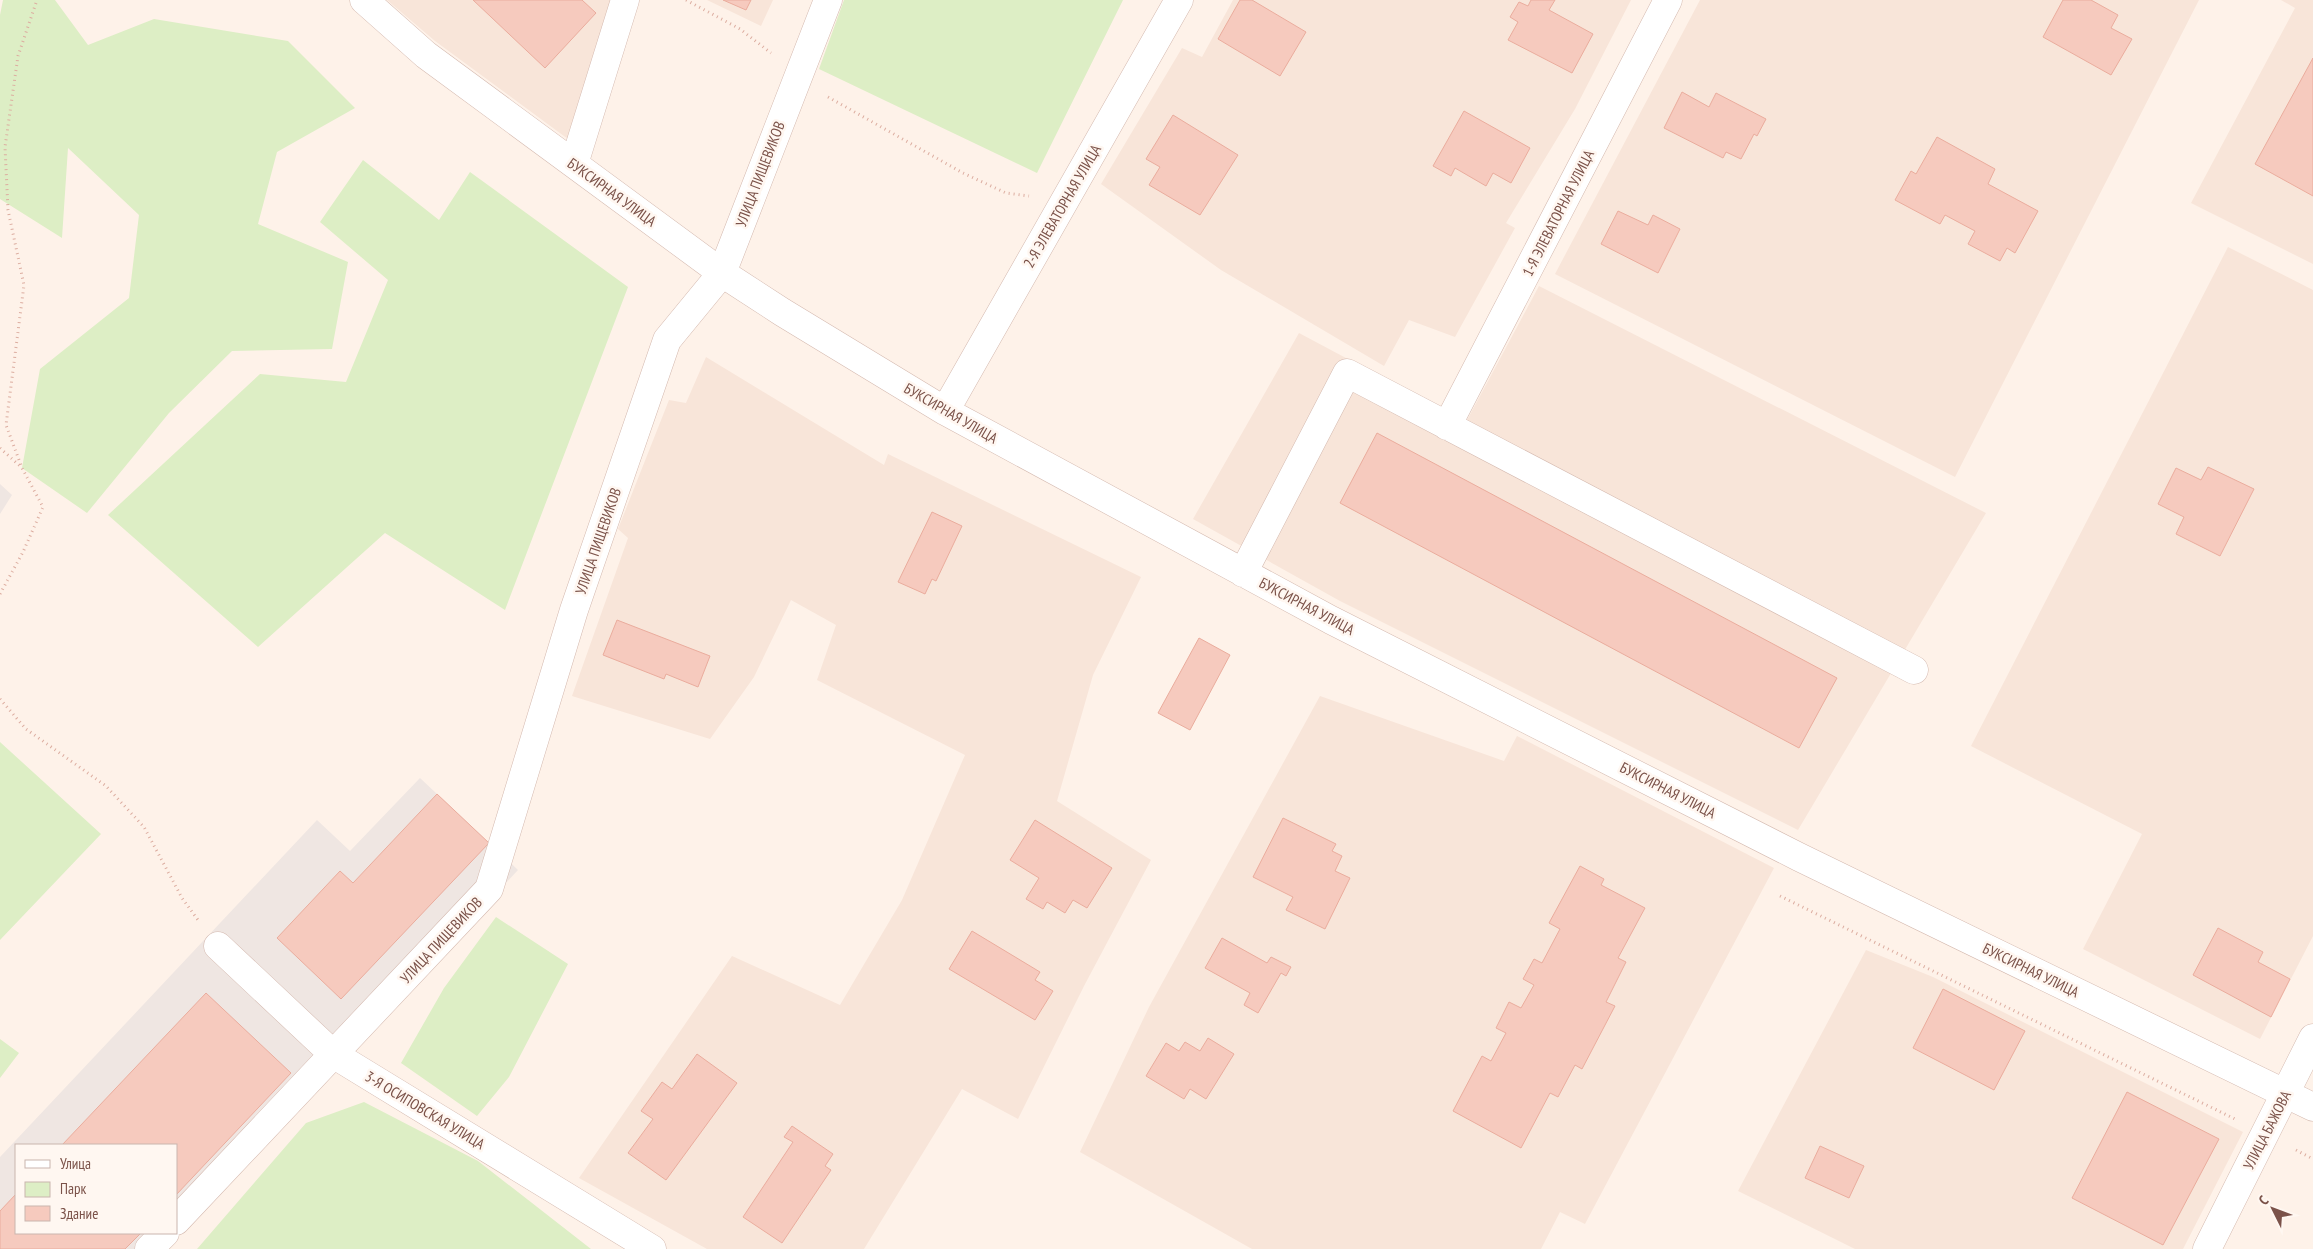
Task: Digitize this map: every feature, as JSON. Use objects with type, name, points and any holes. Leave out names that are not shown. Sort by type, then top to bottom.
[{"type":"street","name":"БУКСИРНАЯ УЛИЦА","points":[[364,0],[426,54],[722,273],[782,312],[945,411],[1331,620],[1799,857],[2313,1107]]},
{"type":"street","points":[[574,164],[625,0]]},
{"type":"street","name":"УЛИЦА ПИЩЕВИКОВ","points":[[178,1218],[489,889],[574,610],[667,340],[722,273],[828,0]]},
{"type":"street","name":"2-Я ЭЛЕВАТОРНАЯ УЛИЦА","points":[[945,411],[1179,0]]},
{"type":"street","name":"1-Я ЭЛЕВАТОРНАЯ УЛИЦА","points":[[1447,426],[1668,0]]},
{"type":"street","points":[[1243,573],[1347,373],[1914,670]]},
{"type":"street","name":"3-Я ОСИПОВСКАЯ УЛИЦА","points":[[218,946],[333,1054],[652,1249]]},
{"type":"street","name":"УЛИЦА БАЖОВА","points":[[2207,1249],[2313,1038]]},
{"type":"street","points":[[149,1249],[164,1234]]},
{"type":"path","points":[[0,594],[43,507],[22,468],[6,425],[24,284],[8,210],[5,147],[18,56],[37,0]]},
{"type":"path","points":[[686,0],[740,29],[836,104],[963,173],[1006,193],[1065,201]]},
{"type":"path","points":[[0,448],[22,468]]},
{"type":"path","points":[[0,698],[26,729],[106,786],[144,826],[182,898],[218,946]]},
{"type":"path","points":[[1780,896],[2313,1159]]},
{"type":"shaded area","points":[[387,0],[637,0],[591,156],[435,41]]},
{"type":"shaded area","points":[[707,0],[773,0],[761,26]]},
{"type":"shaded area","points":[[1233,0],[1631,0],[1575,109],[1506,223],[1515,228],[1455,337],[1409,320],[1384,366],[1221,270],[1101,184],[1182,48],[1202,57]]},
{"type":"shaded area","points":[[1700,0],[2199,0],[1955,477],[1555,274]]},
{"type":"shaded area","points":[[2281,0],[2313,0],[2313,264],[2191,203],[2295,8]]},
{"type":"shaded area","points":[[2228,247],[2313,290],[2313,936],[2260,1039],[2083,949],[2142,834],[1971,746]]},
{"type":"shaded area","points":[[1539,286],[1986,513],[1798,830],[1340,601],[1193,519],[1299,333],[1466,422]]},
{"type":"shaded area","points":[[706,357],[884,465],[888,454],[1141,577],[1093,675],[1057,801],[1151,860],[1084,986],[1018,1119],[962,1089],[864,1249],[707,1249],[579,1178],[732,956],[840,1005],[902,900],[965,755],[817,680],[836,625],[791,600],[754,677],[710,739],[572,696],[628,538],[618,529],[669,400],[686,403]]},
{"type":"shaded area","points":[[0,484],[12,495],[0,514]]},
{"type":"shaded area","points":[[1320,696],[1504,761],[1517,736],[1774,868],[1585,1224],[1560,1212],[1541,1249],[1252,1249],[1080,1152],[1149,1007]]},
{"type":"shaded area","points":[[420,778],[518,870],[178,1232],[178,1144],[15,1144],[15,1234],[176,1234],[162,1249],[0,1249],[0,1157],[317,820],[350,851]]},
{"type":"shaded area","points":[[1866,950],[1933,977],[2243,1132],[2183,1249],[1855,1249],[1738,1191]]},
{"type":"green space","points":[[3,0],[55,0],[88,45],[154,19],[288,41],[355,108],[277,152],[258,224],[348,262],[332,349],[232,351],[169,413],[87,513],[22,468],[40,369],[129,298],[139,215],[68,148],[62,238],[0,199],[0,15]]},
{"type":"green space","points":[[844,0],[1123,0],[1037,173],[819,69]]},
{"type":"green space","points":[[363,160],[439,220],[470,172],[628,287],[505,610],[385,533],[258,647],[108,515],[260,374],[346,382],[388,280],[320,222]]},
{"type":"green space","points":[[0,742],[101,834],[0,940]]},
{"type":"green space","points":[[496,917],[568,964],[509,1077],[477,1116],[401,1063],[444,988]]},
{"type":"green space","points":[[0,1039],[19,1053],[0,1078]]},
{"type":"green space","points":[[364,1102],[478,1161],[591,1249],[197,1249],[306,1123]]},
{"type":"building","points":[[473,0],[582,0],[596,13],[545,68]]},
{"type":"building","points":[[723,0],[751,0],[746,10]]},
{"type":"building","points":[[1240,0],[1252,0],[1306,32],[1280,76],[1218,39]]},
{"type":"building","points":[[1531,0],[1555,0],[1549,10],[1593,34],[1572,73],[1508,40],[1518,22],[1510,17],[1519,2],[1528,6]]},
{"type":"building","points":[[2063,0],[2091,0],[2118,15],[2111,28],[2132,39],[2111,75],[2043,37]]},
{"type":"building","points":[[2313,58],[2313,196],[2255,164]]},
{"type":"building","points":[[1682,92],[1709,107],[1716,93],[1766,119],[1757,136],[1754,134],[1741,159],[1726,152],[1723,158],[1664,128]]},
{"type":"building","points":[[1464,111],[1530,148],[1511,183],[1493,173],[1486,186],[1455,168],[1451,176],[1433,166]]},
{"type":"building","points":[[1173,115],[1238,155],[1200,215],[1149,185],[1160,167],[1146,159]]},
{"type":"building","points":[[1937,137],[1995,169],[1988,184],[2038,211],[2015,253],[2007,248],[2000,261],[1968,244],[1975,231],[1945,215],[1940,224],[1895,200],[1911,171],[1916,174]]},
{"type":"building","points":[[1618,211],[1648,225],[1653,215],[1680,229],[1658,273],[1601,244]]},
{"type":"building","points":[[1377,433],[1837,678],[1799,748],[1340,503]]},
{"type":"building","points":[[2208,467],[2254,489],[2220,556],[2176,534],[2184,517],[2158,504],[2176,468],[2201,480]]},
{"type":"building","points":[[932,512],[962,526],[936,581],[932,579],[925,594],[898,582]]},
{"type":"building","points":[[617,620],[710,656],[698,687],[666,674],[664,679],[603,655]]},
{"type":"building","points":[[1199,638],[1230,655],[1190,730],[1158,713]]},
{"type":"building","points":[[437,794],[489,843],[341,999],[277,938],[340,871],[353,883]]},
{"type":"building","points":[[1283,818],[1336,844],[1332,851],[1342,856],[1335,871],[1350,878],[1325,929],[1286,910],[1293,897],[1253,877]]},
{"type":"building","points":[[1035,820],[1112,868],[1087,908],[1073,900],[1065,913],[1047,902],[1043,909],[1026,899],[1039,878],[1010,860]]},
{"type":"building","points":[[1580,866],[1604,879],[1601,885],[1645,908],[1618,958],[1626,962],[1606,1002],[1615,1006],[1582,1069],[1575,1065],[1558,1097],[1550,1093],[1521,1148],[1453,1111],[1482,1056],[1491,1061],[1506,1033],[1496,1028],[1509,1002],[1521,1008],[1534,985],[1523,979],[1534,959],[1542,963],[1560,929],[1549,923]]},
{"type":"building","points":[[2218,928],[2263,952],[2258,962],[2290,979],[2271,1017],[2193,975]]},
{"type":"building","points":[[972,931],[1040,972],[1035,980],[1053,991],[1035,1020],[949,969]]},
{"type":"building","points":[[1222,938],[1267,963],[1271,957],[1291,967],[1286,976],[1281,973],[1258,1013],[1244,1005],[1250,993],[1205,968]]},
{"type":"building","points":[[1943,989],[2025,1031],[1994,1090],[1913,1048]]},
{"type":"building","points":[[206,993],[291,1073],[178,1193],[178,1144],[63,1144]]},
{"type":"building","points":[[1208,1038],[1234,1054],[1206,1099],[1190,1089],[1184,1099],[1146,1076],[1166,1043],[1179,1051],[1185,1042],[1200,1051]]},
{"type":"building","points":[[697,1054],[737,1083],[666,1180],[628,1153],[653,1119],[641,1111],[662,1082],[672,1089]]},
{"type":"building","points":[[2127,1092],[2219,1139],[2163,1245],[2072,1198]]},
{"type":"building","points":[[792,1126],[833,1154],[825,1166],[831,1170],[782,1243],[743,1217],[793,1142],[784,1137]]},
{"type":"building","points":[[1820,1146],[1864,1166],[1849,1198],[1805,1178]]},
{"type":"building","points":[[15,1195],[15,1234],[140,1234],[125,1249],[0,1249],[0,1211]]}]
